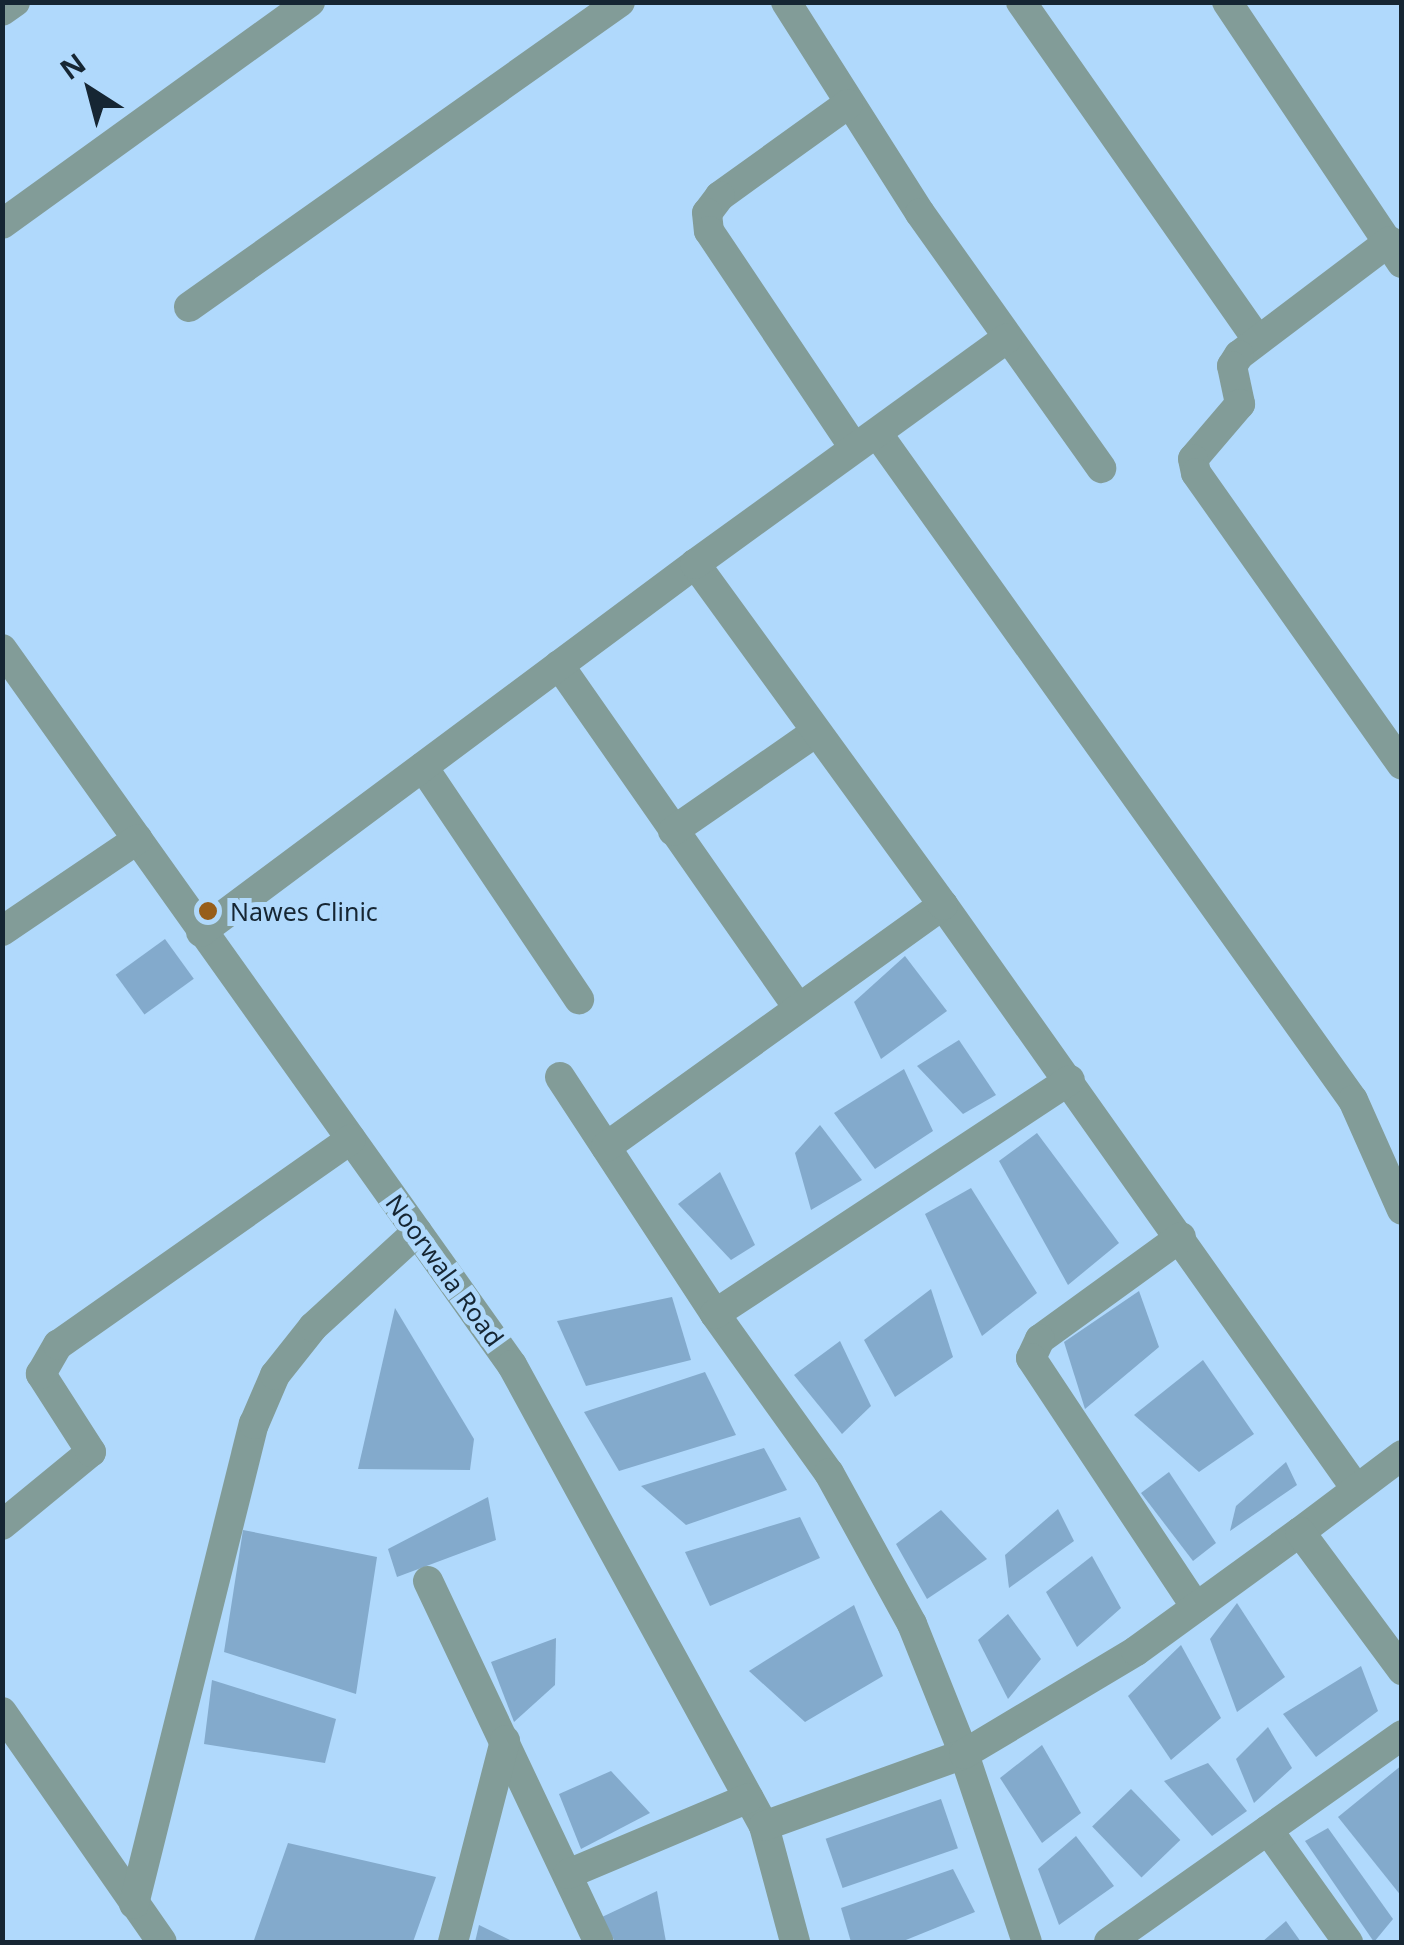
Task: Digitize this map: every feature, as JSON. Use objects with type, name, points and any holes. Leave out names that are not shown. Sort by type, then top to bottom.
[{"type":"street","points":[[2,12],[15,2]]},
{"type":"street","points":[[2,224],[310,2]]},
{"type":"street","points":[[786,2],[848,104],[1101,468]]},
{"type":"street","points":[[1022,2],[1256,338]]},
{"type":"street","points":[[1228,2],[1396,252],[1256,338],[1232,366],[1240,404],[1196,448],[1196,473],[1402,765]]},
{"type":"street","points":[[189,307],[617,3]]},
{"type":"street","points":[[848,104],[720,196],[707,213],[709,231],[1353,1100],[1402,1210]]},
{"type":"street","points":[[201,932],[695,564],[1008,338]]},
{"type":"street","points":[[695,564],[1070,1080],[1356,1487]]},
{"type":"street","name":"Noorwala Road","points":[[2,649],[512,1365],[764,1826],[794,1942]]},
{"type":"street","points":[[558,665],[798,1007]]},
{"type":"street","points":[[673,831],[816,732]]},
{"type":"street","points":[[422,767],[579,998]]},
{"type":"street","points":[[2,931],[138,839]]},
{"type":"street","points":[[606,1147],[943,905]]},
{"type":"street","points":[[560,1077],[715,1314],[828,1473],[912,1624],[964,1754],[1027,1942]]},
{"type":"street","points":[[715,1314],[1070,1080]]},
{"type":"street","points":[[2,1524],[91,1452],[41,1374],[58,1345],[351,1139]]},
{"type":"street","points":[[134,1904],[254,1424],[274,1375],[313,1328],[417,1232]]},
{"type":"street","points":[[1180,1237],[1040,1339],[1031,1358],[1196,1607]]},
{"type":"street","points":[[764,1826],[964,1754],[1196,1607],[1402,1455]]},
{"type":"street","points":[[1300,1532],[1402,1670]]},
{"type":"street","points":[[428,1581],[600,1942]]},
{"type":"street","points":[[2,1712],[162,1942]]},
{"type":"street","points":[[1109,1942],[1402,1735]]},
{"type":"street","points":[[453,1942],[505,1741]]},
{"type":"street","points":[[568,1874],[749,1798]]},
{"type":"street","points":[[1268,1830],[1348,1942]]},
{"type":"building","points":[[165,939],[194,979],[144,1014],[116,975]]},
{"type":"building","points":[[905,956],[947,1011],[881,1059],[854,1002]]},
{"type":"building","points":[[959,1040],[996,1095],[963,1114],[917,1066]]},
{"type":"building","points":[[904,1069],[933,1131],[875,1169],[834,1113]]},
{"type":"building","points":[[820,1125],[862,1180],[811,1210],[795,1153]]},
{"type":"building","points":[[1037,1133],[1119,1243],[1068,1285],[999,1161]]},
{"type":"building","points":[[720,1172],[755,1245],[731,1260],[678,1204]]},
{"type":"building","points":[[971,1188],[1037,1293],[982,1336],[925,1214]]},
{"type":"building","points":[[931,1289],[953,1357],[895,1397],[864,1340]]},
{"type":"building","points":[[1139,1291],[1159,1347],[1085,1409],[1064,1342]]},
{"type":"building","points":[[672,1297],[691,1360],[586,1386],[557,1321]]},
{"type":"building","points":[[395,1308],[474,1439],[470,1470],[358,1469]]},
{"type":"building","points":[[840,1341],[871,1406],[842,1434],[794,1375]]},
{"type":"building","points":[[1203,1360],[1254,1434],[1199,1472],[1134,1415]]},
{"type":"building","points":[[705,1372],[736,1435],[619,1471],[584,1412]]},
{"type":"building","points":[[764,1448],[787,1490],[686,1525],[641,1486]]},
{"type":"building","points":[[1286,1462],[1297,1485],[1230,1531],[1236,1506]]},
{"type":"building","points":[[1169,1472],[1216,1543],[1193,1561],[1141,1493]]},
{"type":"building","points":[[488,1497],[496,1540],[397,1577],[388,1549]]},
{"type":"building","points":[[1058,1509],[1074,1541],[1009,1588],[1005,1555]]},
{"type":"building","points":[[941,1510],[987,1559],[927,1599],[896,1544]]},
{"type":"building","points":[[800,1517],[820,1558],[710,1606],[685,1552]]},
{"type":"building","points":[[243,1530],[377,1557],[356,1694],[224,1652]]},
{"type":"building","points":[[1092,1556],[1121,1608],[1077,1647],[1046,1592]]},
{"type":"building","points":[[1237,1603],[1285,1677],[1237,1712],[1210,1639]]},
{"type":"building","points":[[854,1605],[883,1676],[805,1722],[749,1671]]},
{"type":"building","points":[[1008,1614],[1041,1659],[1008,1699],[978,1640]]},
{"type":"building","points":[[556,1638],[555,1685],[514,1722],[491,1662]]},
{"type":"building","points":[[1181,1645],[1221,1718],[1171,1760],[1128,1696]]},
{"type":"building","points":[[1361,1666],[1378,1711],[1316,1757],[1283,1714]]},
{"type":"building","points":[[212,1680],[336,1719],[325,1763],[204,1744]]},
{"type":"building","points":[[1268,1727],[1292,1768],[1254,1803],[1236,1759]]},
{"type":"building","points":[[1042,1745],[1081,1813],[1042,1843],[1000,1778]]},
{"type":"building","points":[[1208,1763],[1247,1811],[1212,1836],[1164,1781]]},
{"type":"building","points":[[1402,1765],[1402,1897],[1338,1817]]},
{"type":"building","points":[[611,1771],[650,1813],[581,1849],[559,1794]]},
{"type":"building","points":[[1131,1789],[1180,1840],[1141,1878],[1092,1827]]},
{"type":"building","points":[[941,1799],[958,1848],[843,1888],[826,1839]]},
{"type":"building","points":[[1328,1828],[1393,1919],[1374,1942],[1305,1841]]},
{"type":"building","points":[[1076,1836],[1114,1886],[1059,1925],[1038,1869]]},
{"type":"building","points":[[288,1843],[436,1877],[413,1942],[254,1940]]},
{"type":"building","points":[[953,1869],[975,1912],[901,1942],[851,1942],[841,1908]]},
{"type":"building","points":[[657,1891],[666,1942],[615,1942],[602,1917]]},
{"type":"building","points":[[1286,1921],[1301,1942],[1262,1942]]},
{"type":"building","points":[[479,1925],[510,1940],[509,1942],[475,1942]]},
{"type":"place","name":"Nawes Clinic","points":[[208,911]]}]
